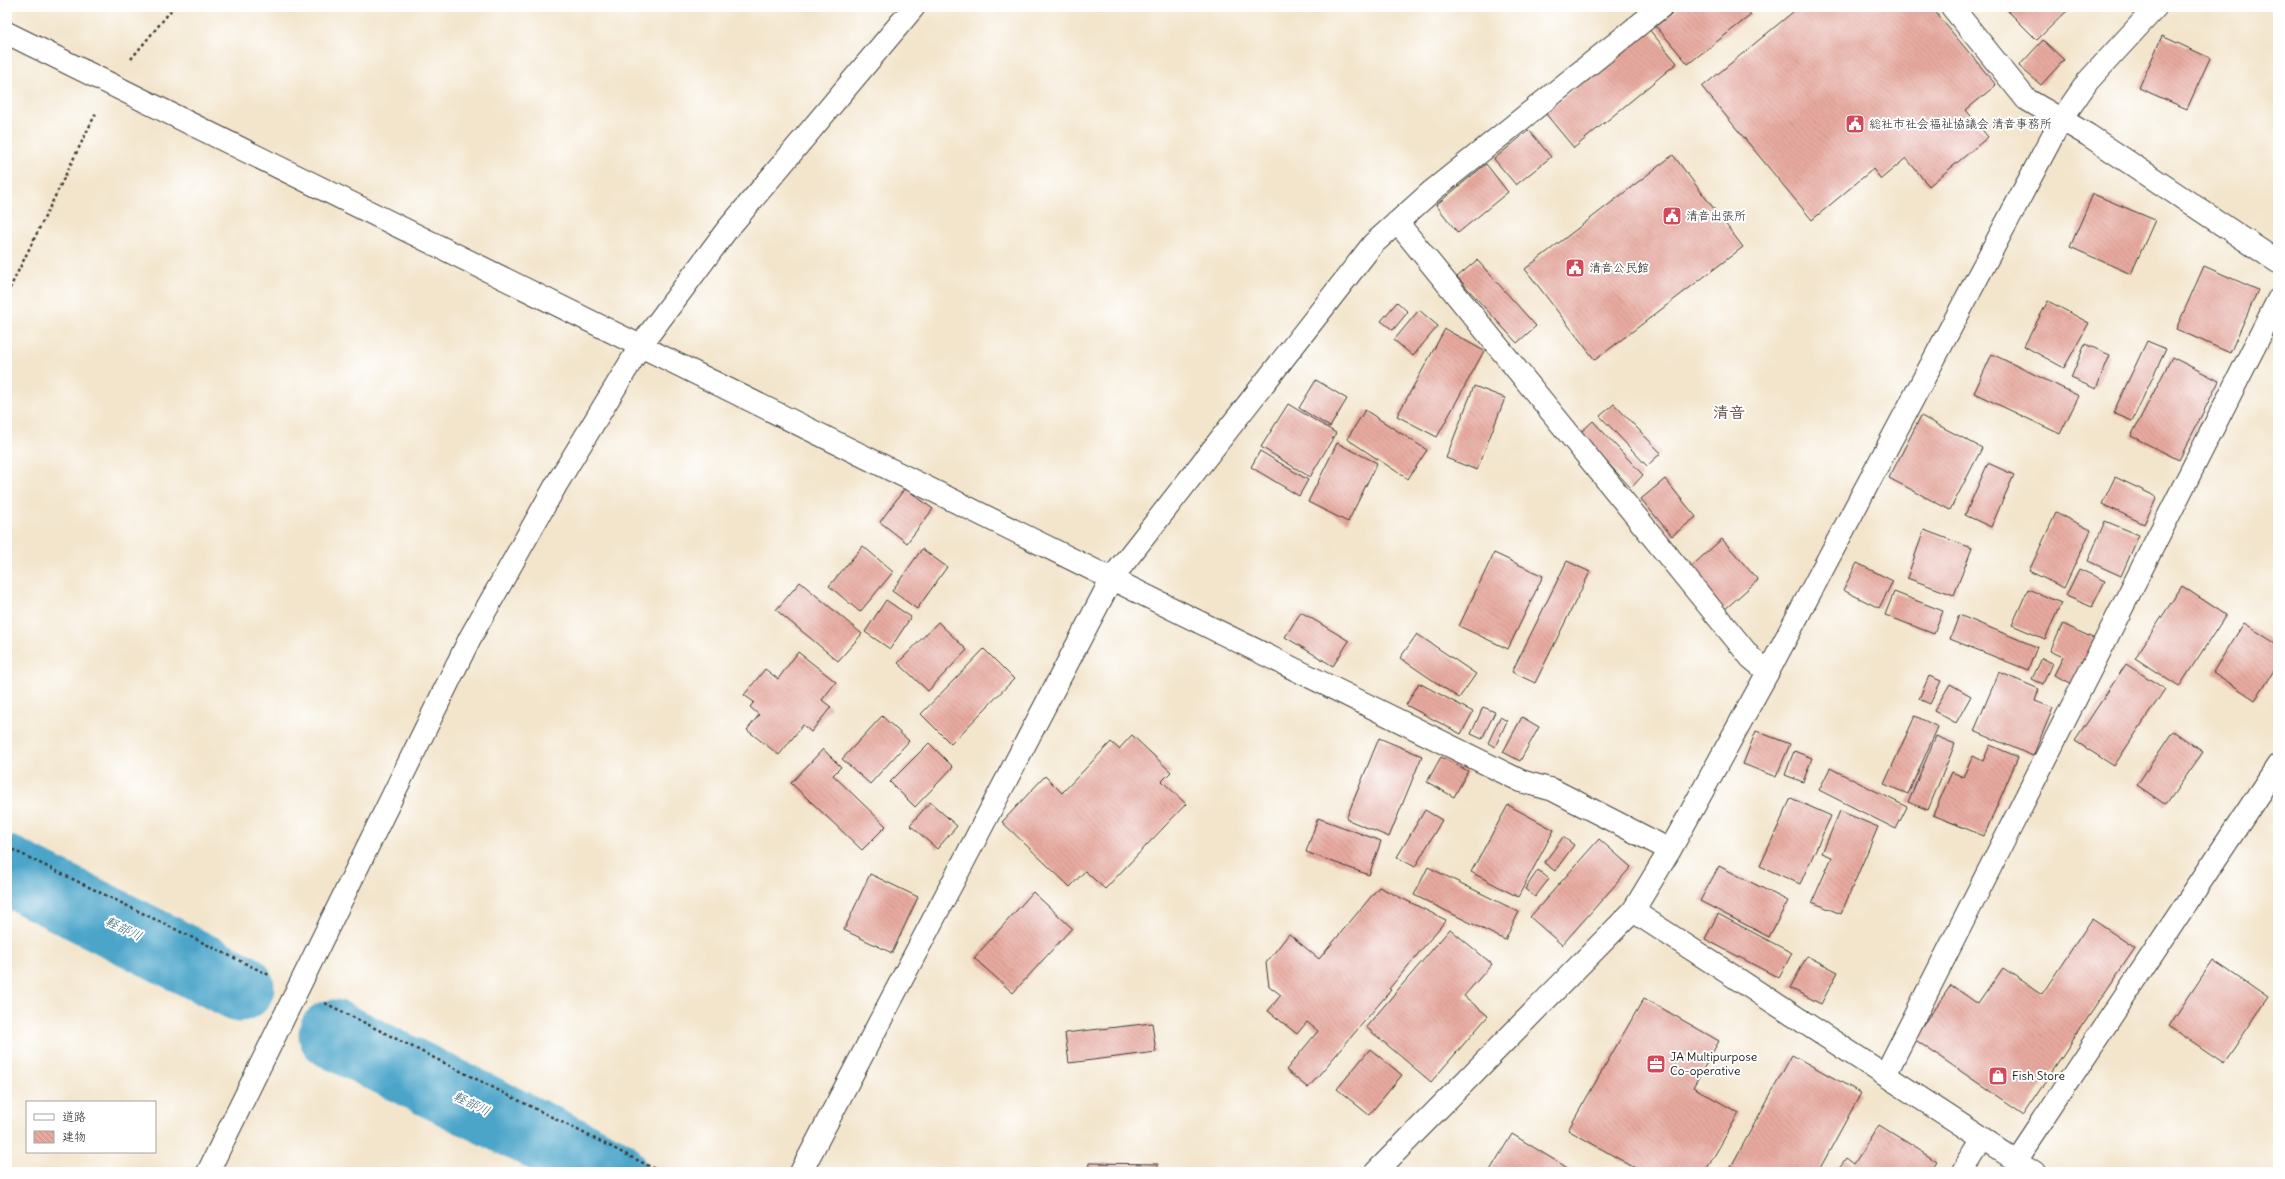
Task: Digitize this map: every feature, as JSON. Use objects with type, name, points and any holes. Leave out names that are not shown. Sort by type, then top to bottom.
[{"type":"street","points":[[208,1172],[470,638],[556,485],[641,345],[726,231],[914,7]]},
{"type":"street","points":[[800,1172],[1112,578],[1373,244],[1432,191],[1662,7]]},
{"type":"street","points":[[1952,7],[2026,99],[2088,135],[2278,262]]},
{"type":"street","points":[[1376,1172],[1633,911],[1670,850],[1768,672],[2061,120],[2088,81],[2156,7]]},
{"type":"street","points":[[7,34],[110,83],[1521,781],[1553,790],[1670,850]]},
{"type":"street","points":[[1397,222],[1751,658],[1768,672]]},
{"type":"street","points":[[1884,1075],[2278,300]]},
{"type":"street","points":[[2016,1160],[2278,765]]},
{"type":"street","points":[[1633,911],[2034,1172]]},
{"type":"street","points":[[1962,1172],[1984,1139]]},
{"type":"path","points":[[7,294],[110,83],[174,7]]},
{"type":"path","points":[[7,847],[298,989],[661,1172]]},
{"type":"building","points":[[1680,7],[1744,7],[1751,15],[1688,64],[1656,26]]},
{"type":"building","name":"総社市社会福祉協議会 清音事務所","points":[[1799,7],[1931,7],[1996,85],[1966,110],[1988,137],[1929,186],[1906,158],[1881,179],[1873,169],[1812,220],[1702,87]]},
{"type":"building","points":[[2004,7],[2071,7],[2037,40]]},
{"type":"building","points":[[1648,28],[1677,63],[1574,148],[1545,113]]},
{"type":"building","points":[[2162,36],[2210,58],[2187,109],[2139,88]]},
{"type":"building","points":[[2043,40],[2064,60],[2041,85],[2019,66]]},
{"type":"building","points":[[1529,130],[1551,157],[1516,185],[1494,159]]},
{"type":"building","points":[[1673,155],[1743,247],[1595,360],[1525,269]]},
{"type":"building","points":[[1486,164],[1508,192],[1458,233],[1436,205]]},
{"type":"building","points":[[2093,194],[2155,220],[2131,274],[2070,247]]},
{"type":"building","points":[[1477,260],[1536,326],[1517,343],[1457,277]]},
{"type":"building","points":[[2204,266],[2258,290],[2230,353],[2176,329]]},
{"type":"building","points":[[2048,301],[2089,323],[2064,368],[2024,346]]},
{"type":"building","points":[[1397,302],[1408,312],[1393,330],[1381,321]]},
{"type":"building","points":[[1419,310],[1438,326],[1413,356],[1394,340]]},
{"type":"building","points":[[1445,329],[1484,351],[1437,437],[1397,416]]},
{"type":"building","points":[[2147,341],[2166,349],[2132,421],[2113,413]]},
{"type":"building","points":[[2085,344],[2110,355],[2096,389],[2071,378]]},
{"type":"building","points":[[1992,354],[2079,396],[2060,434],[1974,393]]},
{"type":"building","points":[[2172,357],[2219,381],[2179,460],[2131,436]]},
{"type":"building","points":[[1316,380],[1347,399],[1330,427],[1299,408]]},
{"type":"building","points":[[1474,386],[1505,398],[1477,470],[1446,458]]},
{"type":"building","points":[[1288,404],[1336,433],[1310,477],[1261,447]]},
{"type":"building","points":[[1614,404],[1661,453],[1647,466],[1600,416]]},
{"type":"building","points":[[1365,410],[1427,450],[1408,479],[1347,439]]},
{"type":"building","points":[[1921,416],[1982,448],[1950,510],[1889,478]]},
{"type":"building","points":[[1593,421],[1643,475],[1631,488],[1580,433]]},
{"type":"building","points":[[1337,443],[1377,463],[1348,522],[1308,502]]},
{"type":"building","points":[[1260,451],[1308,480],[1299,496],[1251,467]]},
{"type":"building","points":[[1988,463],[2014,475],[1991,527],[1965,515]]},
{"type":"building","points":[[2115,477],[2157,497],[2144,524],[2102,504]]},
{"type":"building","points":[[1665,479],[1696,517],[1672,536],[1641,499]]},
{"type":"building","points":[[905,488],[933,509],[907,543],[880,522]]},
{"type":"building","points":[[2056,513],[2091,530],[2064,588],[2029,571]]},
{"type":"building","points":[[2105,521],[2139,535],[2121,576],[2088,561]]},
{"type":"building","points":[[1924,530],[1972,548],[1954,595],[1907,578]]},
{"type":"building","points":[[1722,539],[1758,580],[1724,610],[1688,569]]},
{"type":"building","points":[[863,546],[893,572],[860,612],[829,586]]},
{"type":"building","points":[[922,549],[947,567],[917,609],[892,591]]},
{"type":"building","points":[[1494,553],[1543,576],[1508,649],[1459,626]]},
{"type":"building","points":[[1567,561],[1590,572],[1535,683],[1512,672]]},
{"type":"building","points":[[1857,563],[1893,581],[1879,608],[1843,590]]},
{"type":"building","points":[[2079,569],[2105,581],[2092,607],[2066,596]]},
{"type":"building","points":[[800,582],[862,634],[838,661],[776,610]]},
{"type":"building","points":[[2182,586],[2226,615],[2179,687],[2135,658]]},
{"type":"building","points":[[2028,589],[2061,603],[2045,639],[2012,625]]},
{"type":"building","points":[[1894,592],[1943,611],[1934,634],[1885,615]]},
{"type":"building","points":[[886,600],[911,617],[890,649],[865,632]]},
{"type":"building","points":[[1301,612],[1349,641],[1333,666],[1285,637]]},
{"type":"building","points":[[1959,615],[2037,647],[2028,670],[1950,639]]},
{"type":"building","points":[[938,622],[967,650],[928,691],[898,663]]},
{"type":"building","points":[[2244,623],[2278,645],[2278,664],[2255,700],[2213,672]]},
{"type":"building","points":[[2063,624],[2097,640],[2075,685],[2054,675],[2063,657],[2050,651]]},
{"type":"building","points":[[1417,634],[1476,674],[1459,698],[1400,658]]},
{"type":"building","points":[[984,649],[1014,679],[951,744],[921,714]]},
{"type":"building","points":[[798,652],[836,682],[822,700],[831,707],[811,732],[803,725],[779,755],[747,730],[759,715],[750,707],[754,702],[744,695],[765,669],[778,679]]},
{"type":"building","points":[[2042,658],[2052,663],[2043,684],[2032,679]]},
{"type":"building","points":[[2126,664],[2165,689],[2114,766],[2075,741]]},
{"type":"building","points":[[1999,672],[2039,689],[2035,701],[2053,708],[2033,756],[1974,731]]},
{"type":"building","points":[[1929,676],[1941,681],[1930,704],[1919,699]]},
{"type":"building","points":[[1419,683],[1473,712],[1461,734],[1406,705]]},
{"type":"building","points":[[1950,684],[1971,696],[1956,723],[1934,711]]},
{"type":"building","points":[[1483,707],[1495,712],[1482,739],[1471,734]]},
{"type":"building","points":[[882,716],[909,741],[870,784],[842,759]]},
{"type":"building","points":[[1915,716],[1938,727],[1908,794],[1884,784]]},
{"type":"building","points":[[1500,717],[1507,721],[1495,747],[1488,743]]},
{"type":"building","points":[[1522,717],[1539,727],[1520,761],[1503,752]]},
{"type":"building","points":[[1756,731],[1790,744],[1776,777],[1743,764]]},
{"type":"building","points":[[2173,731],[2203,752],[2166,805],[2137,785]]},
{"type":"building","points":[[1132,735],[1171,772],[1162,781],[1186,804],[1105,889],[1085,871],[1070,887],[1002,822],[1045,776],[1062,793],[1111,742],[1119,749]]},
{"type":"building","points":[[1936,736],[1955,744],[1928,810],[1908,802]]},
{"type":"building","points":[[1379,738],[1422,756],[1389,837],[1346,819]]},
{"type":"building","points":[[929,743],[953,767],[915,807],[890,782]]},
{"type":"building","points":[[1990,745],[2018,757],[1984,836],[1933,815],[1952,772],[1963,777],[1973,756],[1983,761]]},
{"type":"building","points":[[823,749],[841,767],[833,775],[886,826],[862,850],[791,783]]},
{"type":"building","points":[[1794,751],[1812,758],[1803,782],[1785,775]]},
{"type":"building","points":[[1441,757],[1468,771],[1454,797],[1427,782]]},
{"type":"building","points":[[1830,768],[1907,807],[1896,829],[1819,790]]},
{"type":"building","points":[[1791,798],[1831,816],[1800,884],[1760,866]]},
{"type":"building","points":[[930,802],[957,826],[937,849],[910,825]]},
{"type":"building","points":[[1508,805],[1554,830],[1518,897],[1471,872]]},
{"type":"building","points":[[1425,810],[1442,820],[1415,867],[1397,857]]},
{"type":"building","points":[[1840,811],[1878,827],[1841,914],[1812,902],[1832,857],[1822,853]]},
{"type":"building","points":[[1318,818],[1381,841],[1369,875],[1306,852]]},
{"type":"building","points":[[1563,837],[1574,845],[1555,871],[1544,863]]},
{"type":"building","points":[[1599,839],[1631,867],[1562,945],[1530,917]]},
{"type":"building","points":[[1719,866],[1788,901],[1769,937],[1700,901]]},
{"type":"building","points":[[1428,867],[1519,912],[1505,940],[1414,895]]},
{"type":"building","points":[[1538,870],[1549,879],[1535,897],[1525,889]]},
{"type":"building","points":[[870,874],[918,897],[892,953],[844,930]]},
{"type":"building","points":[[1379,887],[1446,920],[1389,989],[1391,990],[1308,1088],[1286,1070],[1318,1031],[1307,1022],[1297,1034],[1268,1011],[1281,995],[1269,986],[1266,963],[1289,934],[1319,959]]},
{"type":"building","points":[[1033,892],[1072,928],[1013,993],[974,958]]},
{"type":"building","points":[[1718,914],[1792,953],[1779,978],[1705,939]]},
{"type":"building","points":[[2092,919],[2135,948],[2023,1114],[1914,1039],[1951,985],[1978,1004],[2003,968],[2042,994]]},
{"type":"building","points":[[1450,929],[1492,964],[1464,996],[1488,1016],[1431,1082],[1366,1027]]},
{"type":"building","points":[[1807,956],[1838,972],[1821,1004],[1790,988]]},
{"type":"building","points":[[2213,960],[2268,998],[2224,1063],[2169,1026]]},
{"type":"building","name":"JA Multipurpose Co-operative","points":[[1644,998],[1719,1041],[1693,1087],[1739,1113],[1705,1172],[1642,1172],[1568,1130]]},
{"type":"building","points":[[1152,1023],[1156,1052],[1069,1063],[1065,1033]]},
{"type":"building","points":[[1370,1049],[1402,1075],[1369,1115],[1337,1089]]},
{"type":"building","points":[[1792,1055],[1861,1093],[1818,1172],[1728,1172]]},
{"type":"building","points":[[1879,1125],[1937,1161],[1930,1172],[1836,1172],[1846,1158],[1854,1164]]},
{"type":"building","points":[[1512,1134],[1574,1172],[1489,1172]]},
{"type":"building","points":[[1089,1163],[1158,1164],[1158,1172],[1088,1172]]},
{"type":"waterway","name":"軽部川","points":[[7,870],[240,987]]},
{"type":"waterway","name":"軽部川","points":[[333,1034],[612,1172]]},
{"type":"place","name":"総社市社会福祉協議会 清音事務所","points":[[1855,124]]},
{"type":"place","name":"清音出張所","points":[[1672,216]]},
{"type":"place","name":"清音公民館","points":[[1575,268]]},
{"type":"place","name":"JA Multipurpose Co-operative","points":[[1656,1064]]},
{"type":"place","name":"Fish Store","points":[[1998,1076]]},
{"type":"district","name":"清音","points":[[1729,412]]}]
